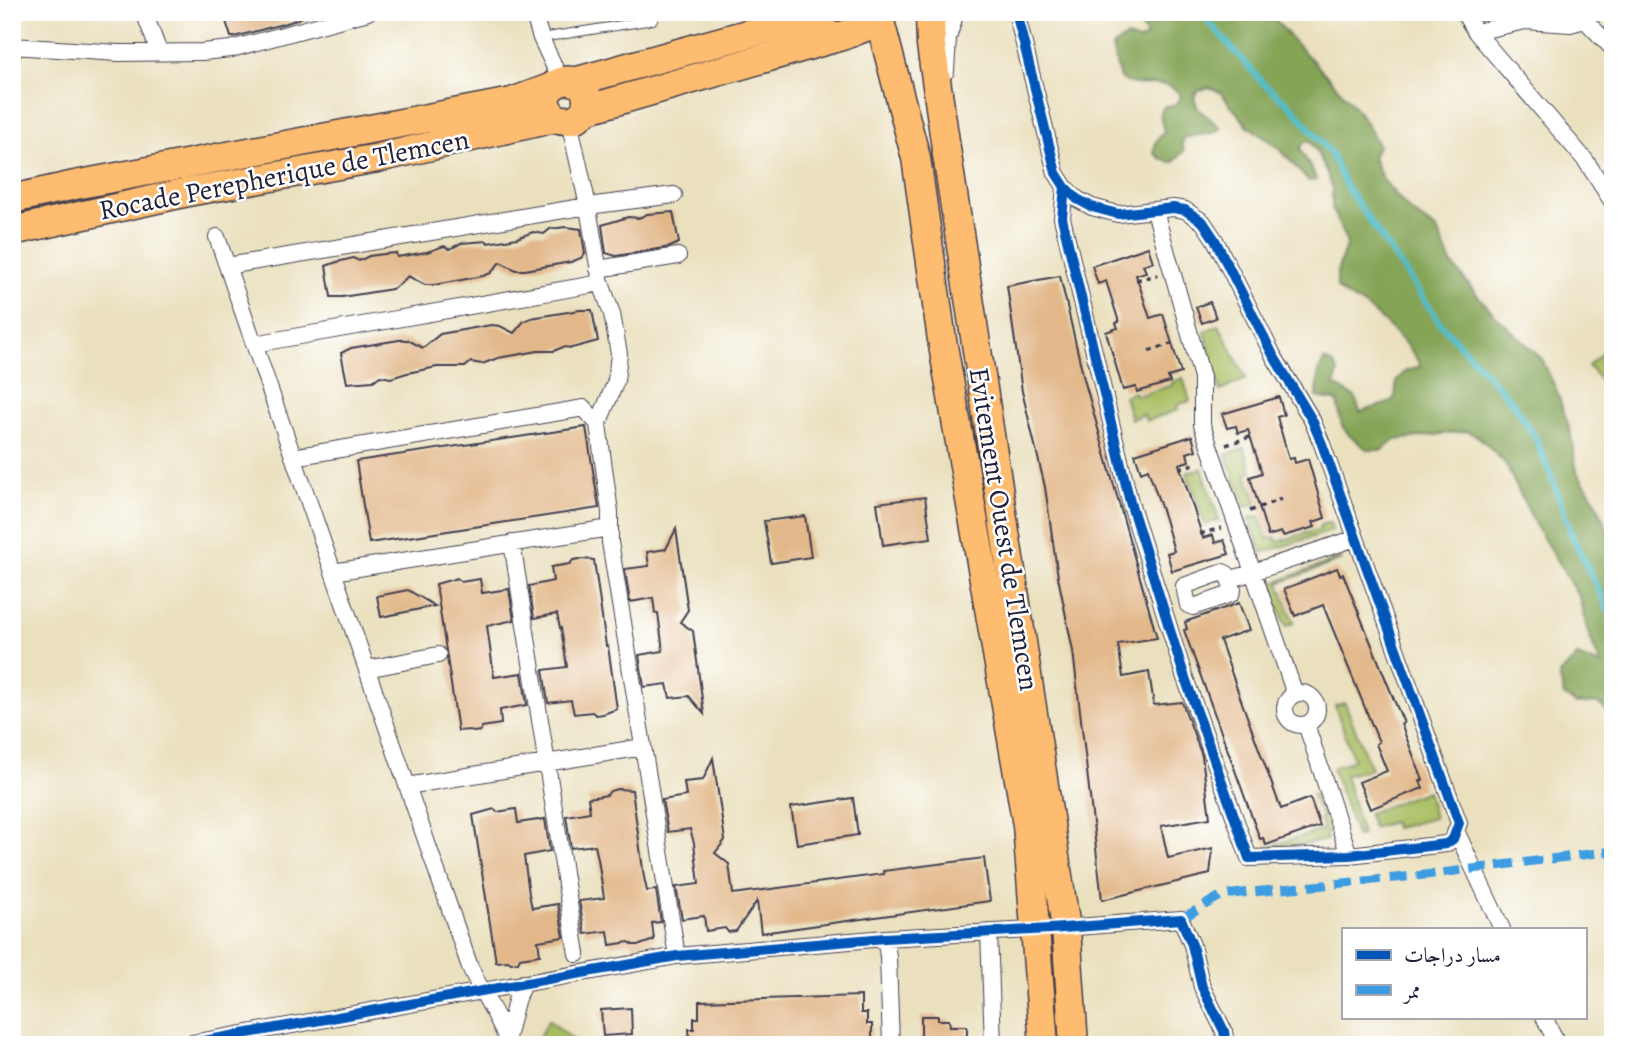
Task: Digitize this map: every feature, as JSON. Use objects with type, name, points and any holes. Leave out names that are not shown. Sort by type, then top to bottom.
[{"type":"highway","points":[[12,199],[512,102],[562,83],[826,12]]},
{"type":"highway","name":"Evitement Ouest de Tlemcen","points":[[876,20],[896,31],[912,30],[939,13]]},
{"type":"highway","name":"Evitement Ouest de Tlemcen","points":[[939,13],[933,59],[1066,928],[1074,1045]]},
{"type":"highway","name":"Evitement Ouest de Tlemcen","points":[[876,20],[916,158],[943,340],[1027,825],[1044,1045]]},
{"type":"highway","name":"Rocade Perepherique de Tlemcen","points":[[12,231],[188,192],[378,158],[570,116],[845,35],[876,20]]},
{"type":"highway","points":[[562,83],[584,90],[587,97],[570,116],[547,108],[547,94],[562,83]]},
{"type":"street","points":[[144,12],[159,52]]},
{"type":"street","points":[[12,46],[118,53],[231,49],[368,12]]},
{"type":"street","points":[[533,12],[541,38],[562,83]]},
{"type":"street","points":[[1016,12],[1056,173],[1065,187],[1077,199],[1107,213],[1185,210],[1203,222],[1215,240],[1273,355],[1312,420],[1459,823],[1457,833],[1446,844],[1349,855],[1250,858],[1184,675],[1130,502],[1062,218],[1065,187]]},
{"type":"street","points":[[1463,12],[1476,33],[1586,161],[1613,203]]},
{"type":"street","points":[[1476,33],[1525,21],[1570,24],[1586,16],[1613,49]]},
{"type":"street","points":[[570,116],[599,276],[612,314],[619,354],[616,381],[598,424],[610,512],[610,542],[677,956]]},
{"type":"street","points":[[227,266],[588,206],[674,195]]},
{"type":"street","points":[[1155,211],[1204,385],[1201,414],[1211,451],[1295,694]]},
{"type":"street","points":[[217,237],[470,967],[481,991],[498,1016],[507,1042]]},
{"type":"street","points":[[254,344],[599,276],[678,257]]},
{"type":"street","points":[[293,457],[584,408],[608,401]]},
{"type":"street","points":[[584,408],[598,424]]},
{"type":"street","points":[[333,572],[610,528]]},
{"type":"street","points":[[1229,580],[1356,538]]},
{"type":"street","points":[[512,543],[577,954]]},
{"type":"street","points":[[367,669],[438,655]]},
{"type":"street","points":[[1295,694],[1309,695],[1316,703],[1314,717],[1306,724],[1295,723],[1287,716],[1287,701],[1295,694]]},
{"type":"street","points":[[1306,724],[1349,855]]},
{"type":"street","points":[[407,786],[643,747]]},
{"type":"street","points":[[1457,833],[1502,928]]},
{"type":"street","points":[[181,1045],[677,956],[885,937],[1181,919],[1192,945],[1202,987],[1224,1031],[1226,1045]]},
{"type":"street","points":[[989,932],[993,1045]]},
{"type":"street","points":[[885,937],[891,1045]]},
{"type":"street","points":[[507,1042],[514,1008],[523,983]]},
{"type":"street","points":[[1544,1018],[1558,1045]]},
{"type":"lane","points":[[541,38],[653,20],[652,12]]},
{"type":"path","points":[[1149,351],[1191,338]]},
{"type":"path","points":[[1211,451],[1250,437]]},
{"type":"path","points":[[1234,516],[1280,499]]},
{"type":"green space","points":[[1127,12],[1269,12],[1363,119],[1378,145],[1373,158],[1383,180],[1409,210],[1437,230],[1451,263],[1477,295],[1542,359],[1570,430],[1577,472],[1597,503],[1613,546],[1613,715],[1597,703],[1576,704],[1564,696],[1559,675],[1577,656],[1601,665],[1588,633],[1579,597],[1536,526],[1505,463],[1479,437],[1467,431],[1395,440],[1382,450],[1368,450],[1342,426],[1337,401],[1317,397],[1319,371],[1324,360],[1334,364],[1338,372],[1335,385],[1355,397],[1360,412],[1389,403],[1395,397],[1397,380],[1406,371],[1420,367],[1413,353],[1390,328],[1369,309],[1337,288],[1337,272],[1347,243],[1332,209],[1332,189],[1316,150],[1309,141],[1303,143],[1300,149],[1317,180],[1308,181],[1281,150],[1247,125],[1220,92],[1209,87],[1198,91],[1194,97],[1198,109],[1221,128],[1213,133],[1186,137],[1182,141],[1184,151],[1173,162],[1158,157],[1154,153],[1155,147],[1164,133],[1161,113],[1165,106],[1176,105],[1181,96],[1175,89],[1161,84],[1129,83],[1120,79],[1112,47],[1126,37],[1140,41],[1147,36],[1139,23]]},
{"type":"green space","points":[[1219,325],[1246,379],[1220,391],[1205,331]]},
{"type":"green space","points":[[1613,344],[1613,394],[1588,366]]},
{"type":"green space","points":[[1183,378],[1190,401],[1177,405],[1178,410],[1146,421],[1144,414],[1131,419],[1124,396],[1134,392],[1136,396],[1173,385],[1172,382]]},
{"type":"green space","points":[[1244,448],[1252,472],[1246,474],[1257,503],[1245,507],[1226,455]]},
{"type":"green space","points":[[1202,468],[1219,520],[1205,525],[1187,473]]},
{"type":"green space","points":[[1259,516],[1267,539],[1276,537],[1277,542],[1320,529],[1320,525],[1330,522],[1332,531],[1261,553],[1250,518]]},
{"type":"green space","points":[[1341,558],[1342,560],[1279,583],[1294,623],[1286,626],[1270,584]]},
{"type":"green space","points":[[1345,703],[1371,769],[1345,775],[1362,835],[1357,837],[1332,768],[1354,760],[1335,706]]},
{"type":"green space","points":[[1427,791],[1434,818],[1395,828],[1392,822],[1373,828],[1368,813]]},
{"type":"green space","points":[[1318,794],[1331,832],[1325,835],[1327,840],[1267,851],[1266,848],[1323,830],[1320,819],[1322,817],[1312,795]]},
{"type":"green space","points":[[549,1020],[579,1045],[534,1045]]},
{"type":"building","points":[[223,12],[313,13],[290,22],[231,37]]},
{"type":"building","points":[[673,212],[679,243],[616,256],[606,253],[602,225],[628,217],[639,218],[647,214]]},
{"type":"building","points":[[550,229],[581,229],[585,253],[571,262],[516,270],[500,262],[491,273],[483,276],[425,285],[408,276],[392,289],[331,297],[326,266],[337,262],[353,258],[359,261],[369,256],[396,253],[397,257],[444,246],[450,249],[461,243],[488,243],[533,232],[544,234]]},
{"type":"building","points":[[1148,247],[1153,262],[1143,265],[1146,272],[1136,275],[1150,318],[1163,314],[1181,373],[1168,377],[1170,382],[1137,392],[1136,387],[1123,390],[1106,332],[1118,328],[1116,323],[1119,322],[1106,281],[1098,284],[1092,266]]},
{"type":"building","points":[[1060,276],[1084,379],[1157,638],[1118,644],[1123,677],[1149,672],[1154,705],[1182,702],[1202,756],[1210,818],[1161,826],[1168,858],[1213,848],[1210,874],[1102,900],[1073,651],[1058,577],[1045,487],[1022,391],[1007,286]]},
{"type":"building","points":[[1210,302],[1216,318],[1202,323],[1196,307]]},
{"type":"building","points":[[592,310],[598,341],[572,348],[563,347],[554,351],[498,358],[482,364],[471,362],[465,367],[437,367],[391,378],[380,376],[373,381],[347,383],[341,353],[351,348],[408,340],[423,348],[440,334],[491,325],[514,333],[524,321],[531,318]]},
{"type":"building","points":[[1279,397],[1284,415],[1277,417],[1289,459],[1294,458],[1295,463],[1308,459],[1325,518],[1313,522],[1315,527],[1283,536],[1281,532],[1268,536],[1250,477],[1262,473],[1248,430],[1238,433],[1236,426],[1227,428],[1222,414]]},
{"type":"building","points":[[586,427],[599,508],[369,543],[356,461]]},
{"type":"building","points":[[1192,436],[1196,450],[1187,453],[1189,461],[1179,464],[1203,538],[1213,535],[1215,543],[1224,540],[1229,554],[1172,571],[1167,553],[1174,551],[1165,519],[1148,469],[1141,472],[1135,454]]},
{"type":"building","points":[[925,497],[931,538],[883,545],[877,503]]},
{"type":"building","points":[[805,516],[811,557],[771,563],[764,521]]},
{"type":"building","points":[[676,529],[688,610],[680,622],[693,631],[704,714],[689,696],[670,698],[667,684],[644,687],[639,655],[663,651],[658,613],[655,613],[653,598],[630,602],[626,577],[625,569],[649,566],[647,552],[666,549]]},
{"type":"building","points":[[573,560],[594,560],[617,709],[596,715],[592,712],[574,714],[571,700],[548,703],[543,670],[567,667],[561,628],[557,614],[534,618],[529,586],[553,581],[551,567],[570,564]]},
{"type":"building","points":[[1337,568],[1340,575],[1343,574],[1404,723],[1401,724],[1423,780],[1420,781],[1423,788],[1370,809],[1359,782],[1387,771],[1376,744],[1379,742],[1323,605],[1295,616],[1284,589]]},
{"type":"building","points":[[457,578],[461,582],[480,579],[482,593],[509,589],[514,620],[487,626],[494,677],[522,673],[527,705],[500,710],[501,724],[482,727],[480,731],[473,732],[458,731],[436,584]]},
{"type":"building","points":[[408,590],[435,606],[381,617],[377,596]]},
{"type":"building","points":[[1239,603],[1249,630],[1220,640],[1241,700],[1281,809],[1310,798],[1320,826],[1266,845],[1263,838],[1260,839],[1184,630],[1187,629],[1185,622]]},
{"type":"building","points":[[713,758],[725,840],[715,853],[729,864],[733,894],[984,858],[990,901],[761,933],[757,901],[736,931],[728,932],[725,928],[706,931],[704,916],[682,919],[676,887],[699,884],[694,843],[690,829],[668,832],[662,800],[686,796],[684,782],[703,780]]},
{"type":"building","points":[[617,789],[632,790],[647,891],[656,890],[661,922],[652,923],[654,940],[640,945],[629,942],[610,945],[608,931],[585,934],[579,901],[604,898],[598,859],[595,845],[571,848],[566,816],[590,812],[588,798],[607,795]]},
{"type":"building","points":[[853,798],[858,835],[797,844],[791,807]]},
{"type":"building","points":[[494,809],[497,812],[516,809],[518,823],[545,819],[550,851],[524,856],[529,894],[532,908],[558,904],[564,937],[538,941],[540,955],[520,958],[518,962],[511,963],[496,962],[473,815]]},
{"type":"building","points":[[861,996],[861,1013],[867,1013],[867,1024],[872,1024],[872,1041],[848,1042],[848,1045],[690,1045],[689,1029],[694,1029],[694,1018],[699,1018],[699,1001]]},
{"type":"building","points":[[631,1008],[632,1034],[603,1036],[601,1010]]},
{"type":"building","points":[[921,1016],[938,1016],[938,1020],[949,1020],[950,1026],[967,1026],[967,1045],[921,1045]]},
{"type":"waterway","points":[[1200,12],[1263,83],[1292,107],[1331,154],[1345,185],[1441,324],[1514,404],[1536,439],[1573,538],[1613,620]]},
{"type":"marked path","points":[[1181,919],[1222,895],[1425,875],[1613,851]]},
{"type":"cycle path","points":[[1016,12],[1056,173],[1065,187],[1077,199],[1092,207],[1118,214],[1173,208],[1185,210],[1203,222],[1215,240],[1273,355],[1312,420],[1459,823],[1453,839],[1446,844],[1349,855],[1249,858],[1184,675],[1130,502],[1062,218],[1065,187]]},
{"type":"cycle path","points":[[181,1045],[677,956],[885,938],[1181,919],[1192,945],[1202,987],[1224,1031],[1226,1045]]}]
